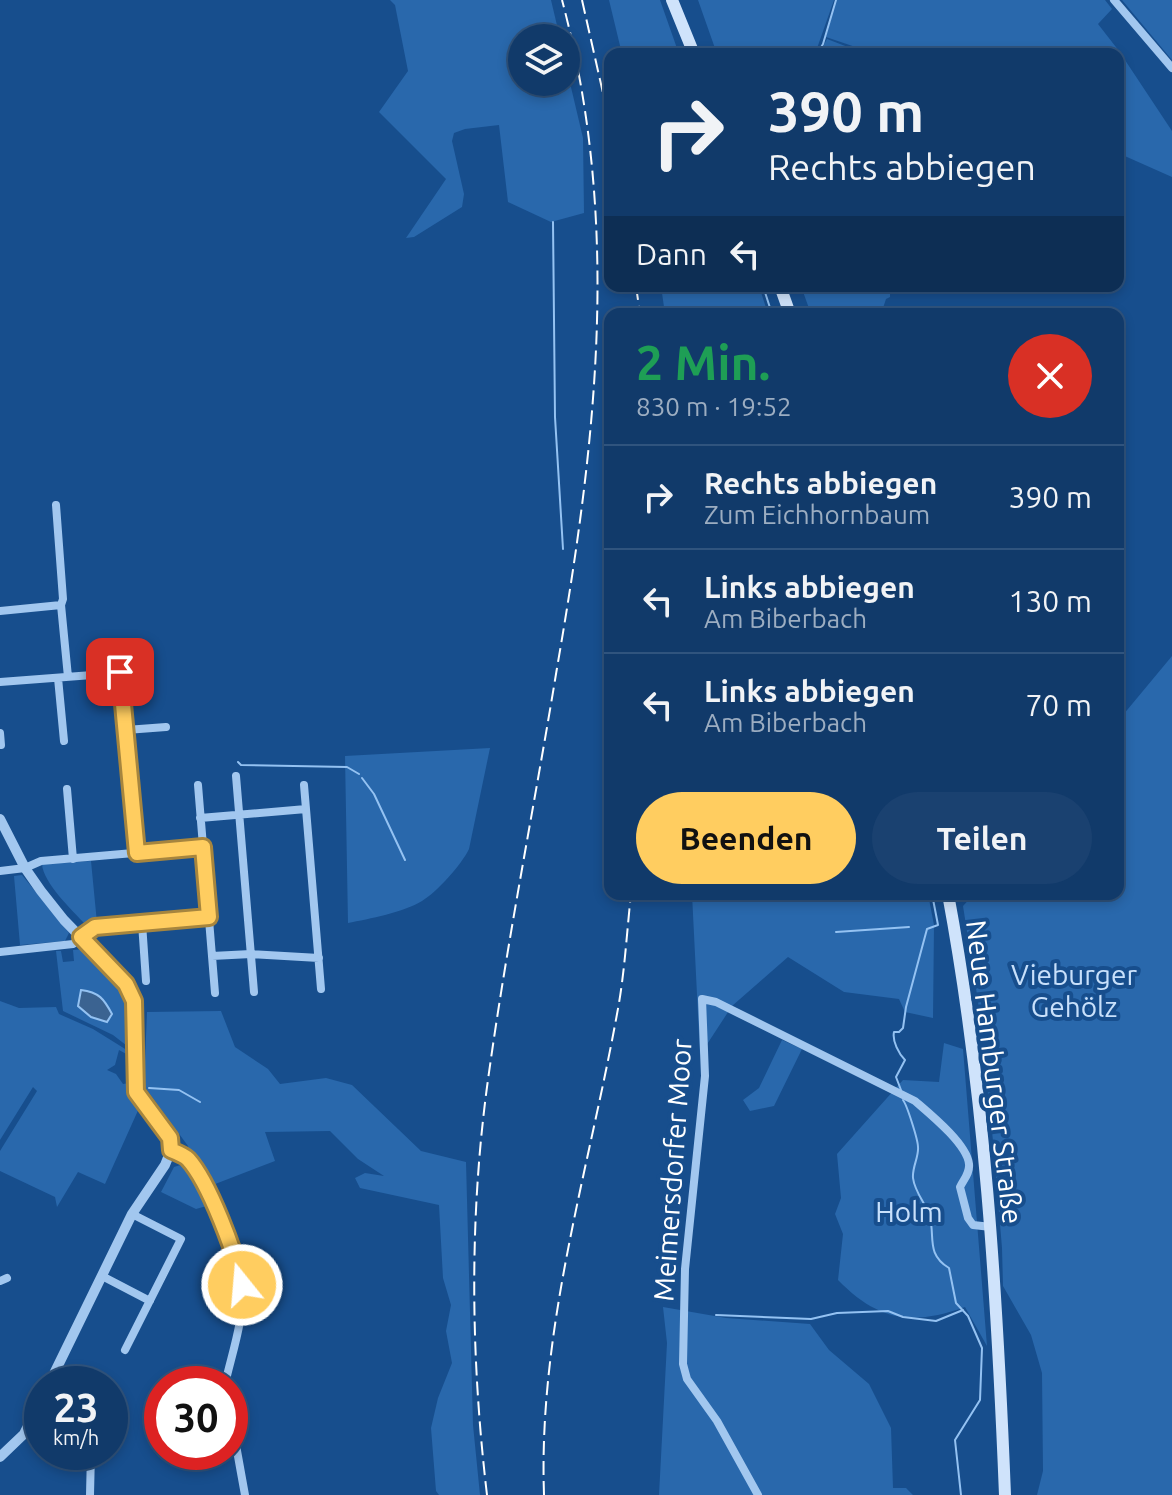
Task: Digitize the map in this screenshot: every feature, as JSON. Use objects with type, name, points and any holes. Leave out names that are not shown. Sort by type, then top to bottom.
[{"type":"main road","points":[[672,0],[692,48]]},
{"type":"main road","name":"Neue Hamburger Straße","points":[[949,900],[973,1055],[991,1227],[1005,1495]]},
{"type":"street","points":[[1114,0],[1172,68]]},
{"type":"street","points":[[56,505],[68,677]]},
{"type":"street","points":[[0,611],[61,605]]},
{"type":"street","points":[[0,682],[145,671]]},
{"type":"street","points":[[120,672],[137,853]]},
{"type":"street","points":[[58,678],[64,741]]},
{"type":"street","points":[[126,730],[166,727]]},
{"type":"street","points":[[0,733],[1,745]]},
{"type":"street","points":[[236,776],[254,992]]},
{"type":"street","points":[[198,785],[215,993]]},
{"type":"street","points":[[304,785],[321,989]]},
{"type":"street","points":[[67,789],[73,859]]},
{"type":"street","points":[[200,818],[306,809]]},
{"type":"street","points":[[0,819],[25,868],[56,911],[126,984],[134,1001],[136,1092],[170,1138],[171,1150],[132,1214],[58,1366]]},
{"type":"street","points":[[0,871],[25,868],[41,861],[203,847]]},
{"type":"street","points":[[0,952],[73,944],[95,927],[209,917]]},
{"type":"street","points":[[142,923],[146,981]]},
{"type":"street","points":[[212,956],[251,954],[319,958]]},
{"type":"street","name":"Meimersdorfer Moor","points":[[758,1495],[717,1421],[687,1379],[683,1364],[685,1269],[705,1076],[702,999],[716,1002],[915,1101],[932,1115],[966,1154],[969,1171],[960,1187],[968,1218],[973,1225],[991,1227]]},
{"type":"street","points":[[171,1150],[187,1158],[206,1188],[237,1262],[242,1285],[240,1312],[229,1366]]},
{"type":"street","points":[[125,1350],[181,1239],[132,1214]]},
{"type":"street","points":[[102,1276],[150,1301]]},
{"type":"street","points":[[0,1457],[24,1435]]},
{"type":"street","points":[[90,1495],[91,1470]]},
{"type":"street","points":[[240,1470],[245,1495]]},
{"type":"green space","points":[[390,0],[551,0],[557,24],[508,24],[508,96],[573,96],[583,138],[584,213],[551,222],[508,202],[499,125],[465,129],[454,133],[452,141],[464,194],[462,207],[414,237],[406,238],[446,179],[379,112],[408,71],[395,5]]},
{"type":"green space","points":[[609,0],[660,0],[677,48],[621,48]]},
{"type":"green space","points":[[698,0],[834,0],[817,48],[715,48]]},
{"type":"green space","points":[[836,0],[1105,0],[1112,9],[1098,24],[1117,48],[858,48],[826,37]]},
{"type":"green space","points":[[1122,0],[1172,0],[1172,60]]},
{"type":"green space","points":[[827,39],[850,48],[822,48]]},
{"type":"green space","points":[[1124,59],[1172,131],[1172,177],[1124,156]]},
{"type":"green space","points":[[662,292],[761,292],[766,308],[664,308]]},
{"type":"green space","points":[[803,292],[890,292],[883,308],[809,308]]},
{"type":"green space","name":"Vieburger Gehölz","points":[[1172,656],[1172,1495],[1037,1495],[1043,1471],[1042,1373],[1031,1335],[1003,1286],[993,1141],[978,1001],[963,906],[968,900],[1124,900],[1124,714]]},
{"type":"green space","points":[[490,748],[469,849],[455,870],[435,891],[415,905],[348,923],[345,756]]},
{"type":"green space","points":[[91,861],[97,923],[86,925],[47,880],[42,864]]},
{"type":"green space","points":[[22,875],[69,933],[65,941],[20,945],[14,876]]},
{"type":"green space","points":[[692,900],[929,900],[934,925],[933,1018],[905,1012],[899,999],[844,992],[788,957],[732,1006],[700,1055]]},
{"type":"green space","points":[[84,949],[108,970],[127,997],[132,1015],[131,1049],[113,1035],[63,1011],[56,951],[61,951],[63,962],[74,961],[73,950]]},
{"type":"green space","points":[[0,1001],[19,1008],[56,1007],[59,1014],[93,1029],[130,1052],[130,1056],[119,1050],[115,1065],[107,1070],[116,1074],[123,1084],[130,1083],[140,1106],[105,1184],[78,1172],[57,1207],[55,1197],[0,1171],[0,1151],[37,1091],[33,1087],[0,1140]]},
{"type":"green space","points":[[221,1011],[235,1047],[268,1069],[280,1084],[326,1078],[352,1085],[421,1151],[466,1162],[473,1425],[480,1495],[439,1495],[436,1491],[431,1428],[438,1398],[452,1363],[446,1331],[451,1305],[443,1278],[439,1205],[360,1188],[355,1178],[365,1173],[384,1176],[358,1159],[330,1131],[265,1132],[275,1161],[210,1186],[192,1160],[188,1146],[144,1086],[147,1012]]},
{"type":"green space","points":[[782,1040],[802,1049],[774,1106],[750,1111],[743,1100],[759,1088]]},
{"type":"green space","name":"Holm","points":[[944,1043],[963,1049],[987,1346],[965,1307],[928,1317],[897,1316],[867,1304],[838,1280],[843,1234],[835,1214],[841,1198],[837,1154],[903,1080],[939,1082]]},
{"type":"green space","points":[[187,1163],[210,1205],[196,1209],[161,1192],[174,1167]]},
{"type":"green space","points":[[663,1307],[726,1318],[810,1324],[829,1350],[869,1384],[891,1428],[893,1488],[906,1488],[913,1495],[659,1495],[667,1343]]},
{"type":"shaded area","points":[[81,990],[92,992],[103,1000],[112,1014],[107,1022],[91,1017],[78,1006]]},
{"type":"waterway","points":[[821,48],[836,0]]},
{"type":"waterway","points":[[553,222],[555,417],[563,549]]},
{"type":"waterway","points":[[765,292],[770,308]]},
{"type":"waterway","points":[[238,762],[241,765],[347,767],[359,774]]},
{"type":"waterway","points":[[362,778],[374,794],[405,860]]},
{"type":"waterway","points":[[901,1090],[896,1077],[905,1060],[896,1047],[894,1032],[903,1028],[927,929],[938,925],[933,900]]},
{"type":"waterway","points":[[836,932],[909,927]]},
{"type":"waterway","points":[[149,1088],[179,1090],[200,1102]]},
{"type":"waterway","points":[[903,1100],[918,1143],[913,1178],[929,1213],[934,1251],[949,1268],[956,1303],[968,1316],[982,1348],[980,1400],[955,1440],[961,1495]]},
{"type":"waterway","points":[[716,1315],[811,1319],[837,1313],[888,1311],[903,1317],[936,1321],[963,1310]]},
{"type":"railway","points":[[487,1495],[478,1393],[474,1291],[481,1138],[503,982],[571,584],[592,417],[597,334],[597,251],[592,168],[581,84],[562,0]]},
{"type":"railway","points":[[582,0],[604,97]]},
{"type":"railway","points":[[637,292],[639,308]]},
{"type":"railway","points":[[544,1495],[544,1432],[557,1309],[619,1003],[630,900]]},
{"type":"route","points":[[120,672],[137,853],[203,847],[209,917],[95,927],[81,937],[126,984],[134,1001],[136,1092],[170,1138],[171,1150],[187,1158],[206,1188],[237,1262],[242,1285]]}]
